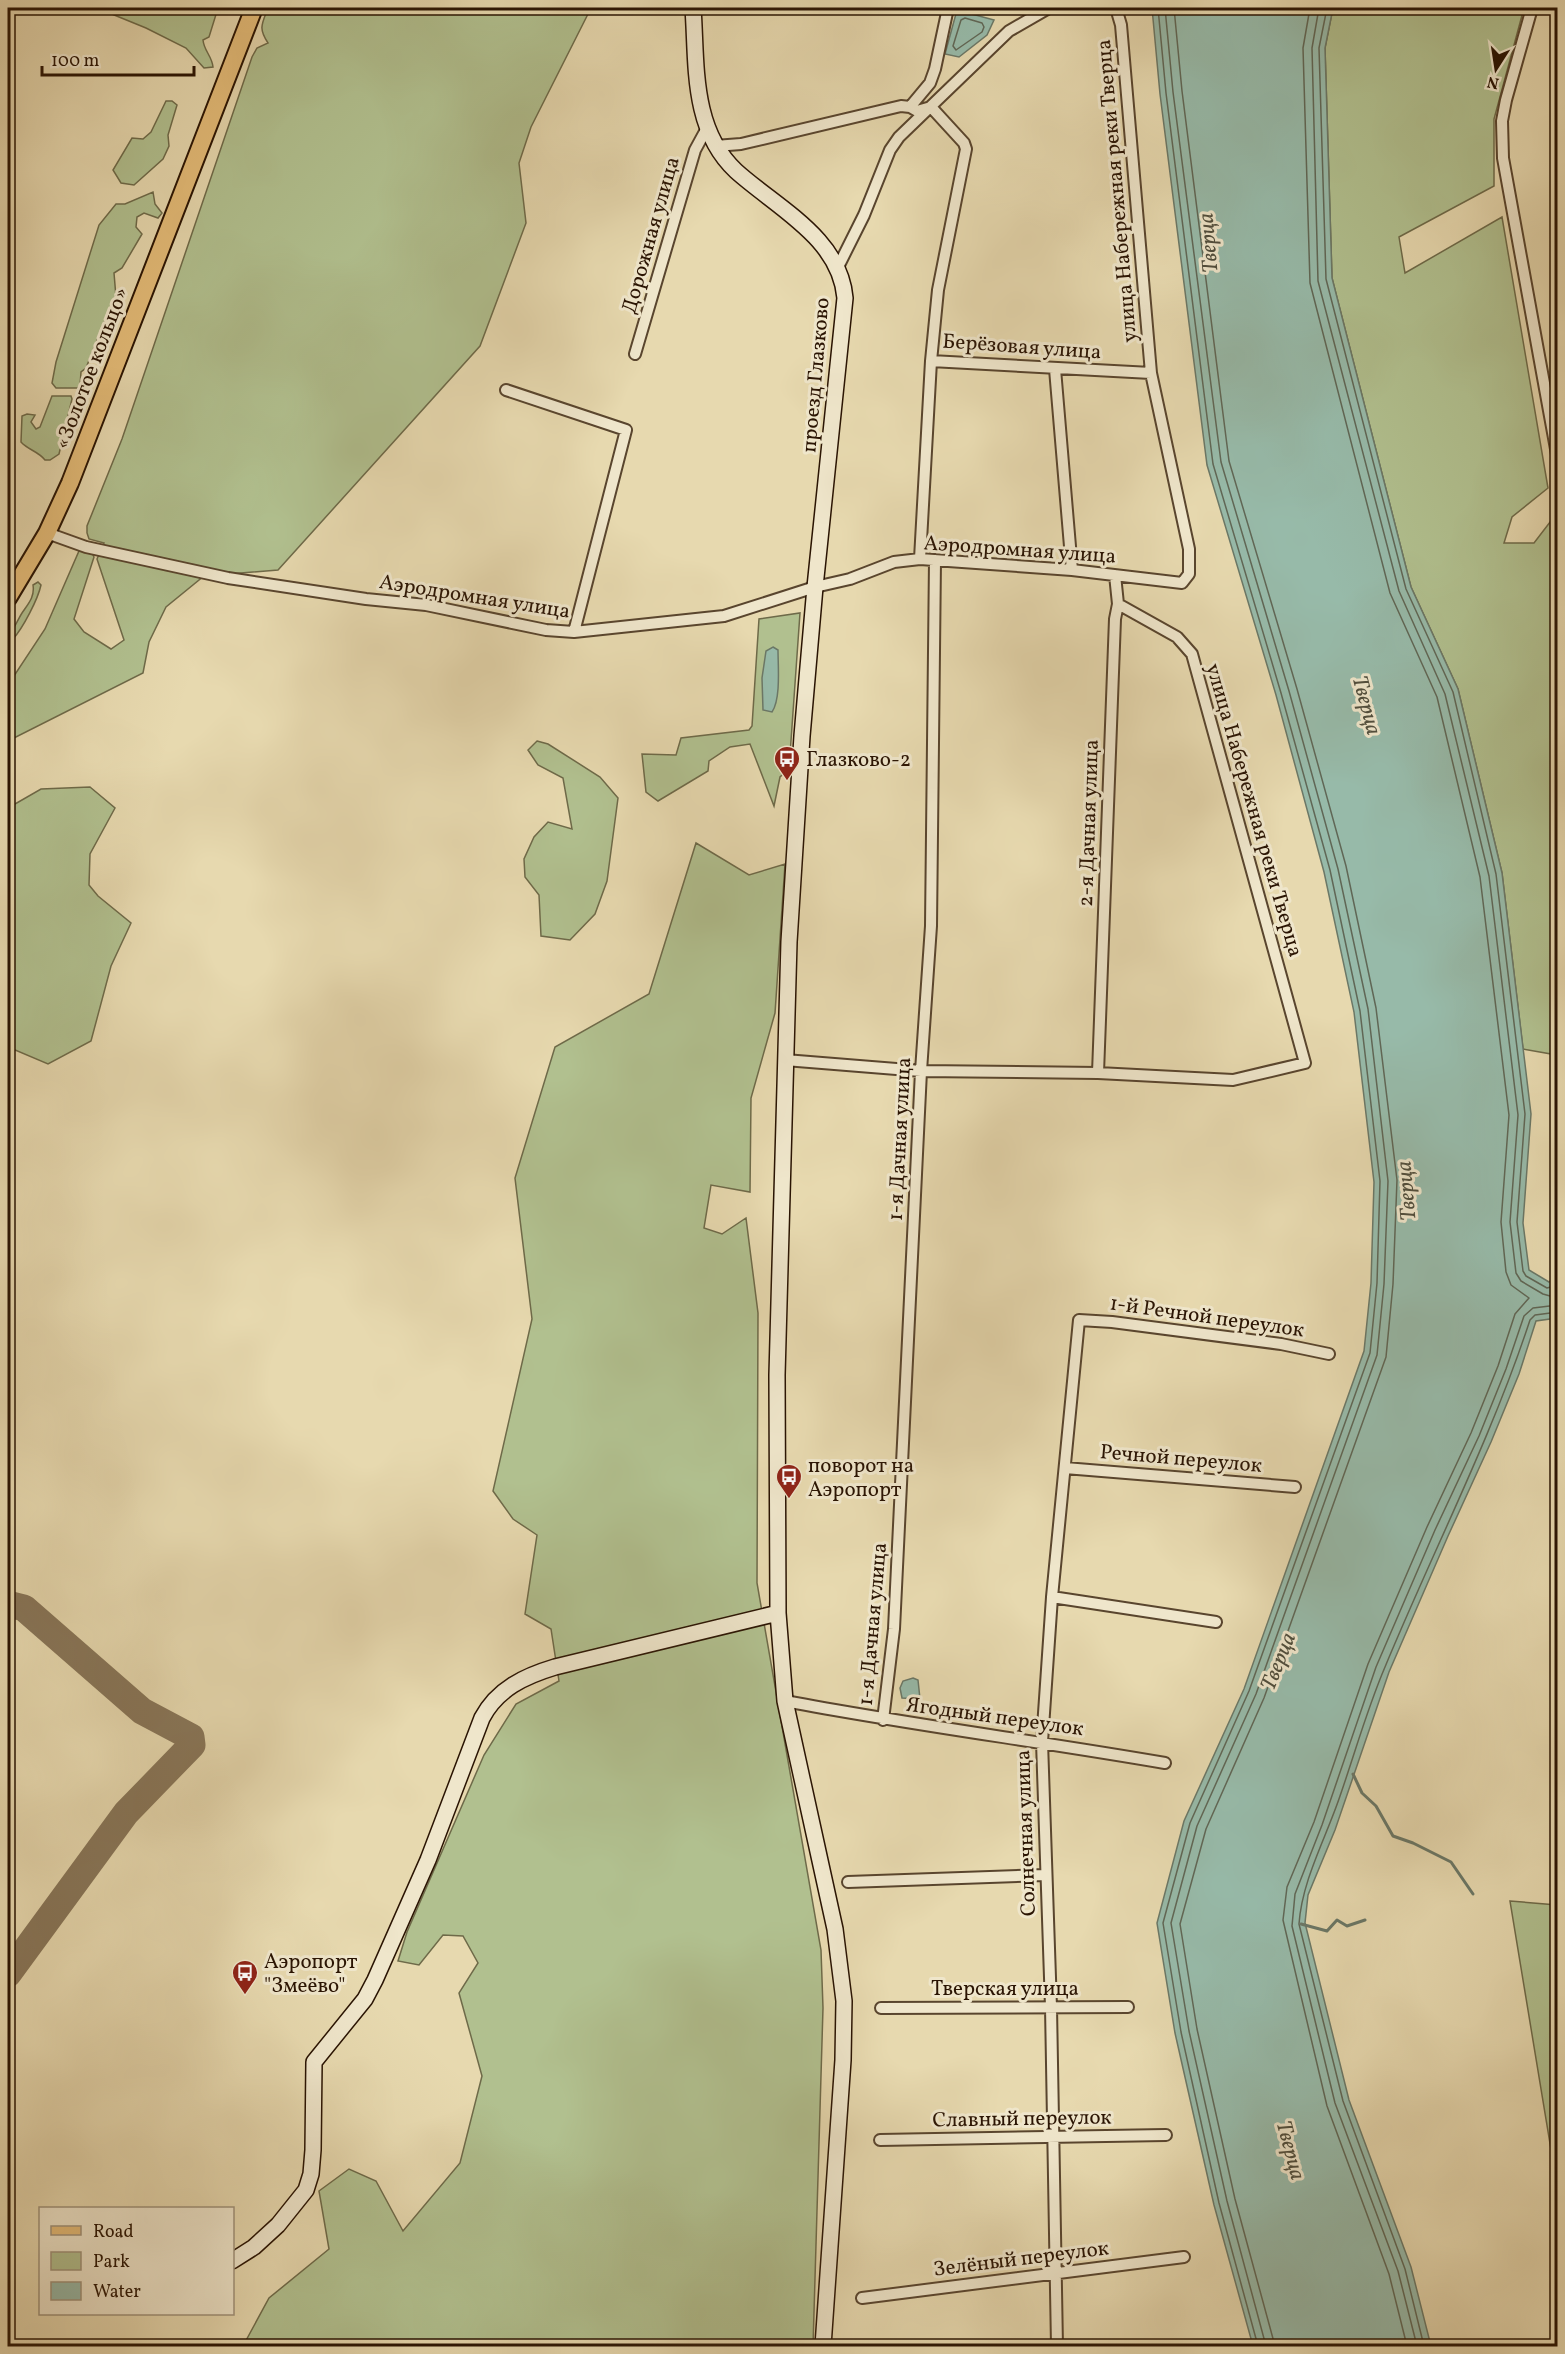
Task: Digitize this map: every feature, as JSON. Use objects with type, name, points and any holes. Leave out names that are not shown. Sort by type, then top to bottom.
[{"type":"main road","name":"«Золотое кольцо»","points":[[8,598],[47,533],[89,435],[254,8]]},
{"type":"main road","name":"проезд Глазково","points":[[693,8],[700,101],[707,128],[716,146],[736,171],[818,239],[828,250],[838,267],[845,293],[845,317],[815,587],[802,736],[789,942],[777,1375],[777,1613],[784,1701],[834,1922],[843,2001],[843,2060],[823,2346]]},
{"type":"main road","points":[[234,2260],[254,2247],[278,2225],[306,2190],[312,2174],[314,2062],[365,1999],[375,1980],[428,1860],[482,1718],[491,1702],[514,1684],[555,1667],[777,1613]]},
{"type":"street","points":[[910,107],[930,83],[948,8]]},
{"type":"street","points":[[838,267],[864,215],[890,150],[1009,31],[1049,8]]},
{"type":"street","name":"улица Набережная реки Тверца","points":[[1116,8],[1121,25],[1151,373]]},
{"type":"street","points":[[1532,8],[1506,100],[1502,121],[1503,159],[1557,460]]},
{"type":"street","points":[[716,146],[741,144],[901,106],[917,111],[931,107]]},
{"type":"street","name":"Берёзовая улица","points":[[931,107],[964,143],[966,149],[938,290],[932,361],[1151,373]]},
{"type":"street","name":"Дорожная улица","points":[[635,354],[695,150],[707,128]]},
{"type":"street","points":[[920,559],[932,361]]},
{"type":"street","points":[[1055,369],[1072,570]]},
{"type":"street","name":"Аэродромная улица","points":[[47,533],[86,547],[228,578],[366,599],[426,605],[546,630],[574,632],[724,615],[815,587],[850,579],[894,562],[920,559],[1072,570],[1182,583],[1189,574],[1190,549],[1151,373]]},
{"type":"street","points":[[506,390],[627,430],[574,632]]},
{"type":"street","name":"1-я Дачная улица","points":[[883,1719],[894,1629],[921,1071],[931,926],[935,560]]},
{"type":"street","name":"2-я Дачная улица","points":[[1098,1073],[1115,619],[1118,604],[1115,575]]},
{"type":"street","name":"улица Набережная реки Тверца","points":[[1098,1073],[1233,1080],[1305,1063],[1192,654],[1172,634],[1118,604]]},
{"type":"street","points":[[785,1060],[921,1071],[1098,1073]]},
{"type":"street","name":"1-й Речной переулок","points":[[1079,1320],[1112,1322],[1281,1344],[1329,1354]]},
{"type":"street","name":"Солнечная улица","points":[[1057,2346],[1051,2007],[1042,1742],[1052,1598],[1079,1320]]},
{"type":"street","name":"Речной переулок","points":[[1065,1468],[1295,1487]]},
{"type":"street","points":[[1052,1598],[1216,1622]]},
{"type":"street","name":"Ягодный переулок","points":[[784,1701],[883,1719],[1165,1763]]},
{"type":"street","points":[[849,1882],[1045,1875]]},
{"type":"street","name":"Тверская улица","points":[[881,2008],[1128,2007]]},
{"type":"street","name":"Славный переулок","points":[[880,2140],[1166,2134]]},
{"type":"street","name":"Зелёный переулок","points":[[862,2298],[1185,2257]]},
{"type":"green space","points":[[97,8],[218,8],[209,37],[203,40],[213,67],[204,68],[186,48],[146,28]]},
{"type":"green space","points":[[268,8],[591,8],[531,127],[519,163],[526,223],[480,346],[278,570],[204,576],[166,607],[149,642],[143,673],[8,741],[8,685],[45,629],[79,551],[90,549],[94,557],[74,619],[84,632],[111,649],[124,640],[97,559],[104,543],[89,539],[87,526],[122,439],[252,57],[257,48],[268,43],[262,26]]},
{"type":"green space","points":[[1333,8],[1524,8],[1494,119],[1494,186],[1399,237],[1405,273],[1502,217],[1548,488],[1512,517],[1504,543],[1534,543],[1557,513],[1557,1055],[1523,1049],[1502,873],[1458,689],[1411,587],[1332,278],[1325,48]]},
{"type":"green space","points":[[166,101],[172,101],[177,105],[168,135],[169,146],[163,159],[134,185],[121,183],[113,170],[132,138],[143,139],[151,132]]},
{"type":"green space","points":[[153,192],[155,204],[162,213],[158,218],[144,213],[137,217],[136,227],[142,234],[122,268],[114,273],[116,297],[113,315],[105,320],[86,368],[81,372],[80,386],[56,388],[52,383],[56,362],[99,225],[116,204],[125,204]]},
{"type":"green space","points":[[52,396],[71,396],[72,399],[59,454],[50,460],[45,460],[21,442],[22,416],[35,415],[31,422],[36,429],[40,427]]},
{"type":"green space","points":[[38,582],[41,585],[33,605],[13,639],[10,635],[11,631],[31,600],[33,585]]},
{"type":"green space","points":[[800,613],[789,769],[780,777],[774,806],[750,744],[730,747],[709,761],[708,771],[658,801],[646,792],[642,754],[676,755],[681,738],[749,730],[752,726],[759,619]]},
{"type":"green space","points":[[537,741],[548,744],[600,777],[618,798],[607,881],[595,914],[570,940],[541,936],[539,895],[525,877],[524,859],[534,837],[548,822],[572,829],[563,778],[538,765],[528,750]]},
{"type":"green space","points":[[90,787],[115,808],[90,854],[89,885],[98,896],[131,923],[111,966],[91,1041],[48,1064],[8,1047],[8,808],[41,789]]},
{"type":"green space","points":[[696,843],[749,875],[785,864],[775,1013],[751,1098],[750,1192],[711,1185],[704,1228],[722,1234],[746,1218],[758,1313],[757,1583],[821,1950],[823,2008],[813,2346],[243,2346],[269,2298],[329,2249],[319,2191],[349,2169],[376,2181],[403,2231],[460,2163],[482,2076],[459,1993],[478,1963],[463,1936],[443,1935],[419,1965],[398,1961],[407,1932],[484,1755],[516,1704],[559,1681],[551,1629],[525,1614],[537,1535],[513,1519],[493,1491],[532,1319],[515,1178],[555,1047],[649,994]]},
{"type":"green space","points":[[1510,1901],[1557,1905],[1557,2186]]},
{"type":"water","name":"Тверца","points":[[1152,8],[1333,8],[1325,48],[1332,278],[1411,587],[1458,689],[1502,873],[1531,1114],[1523,1223],[1529,1270],[1549,1282],[1557,1277],[1557,1318],[1536,1321],[1519,1374],[1491,1442],[1389,1672],[1335,1830],[1308,1895],[1305,1923],[1349,2100],[1411,2267],[1431,2346],[1253,2346],[1214,2205],[1175,2033],[1157,1923],[1184,1821],[1244,1689],[1364,1351],[1371,1283],[1374,1182],[1354,1012],[1324,872],[1276,695],[1207,465],[1160,94]]},
{"type":"water","points":[[957,10],[994,20],[987,35],[959,57],[945,54]]},
{"type":"water","points":[[773,647],[778,650],[778,682],[777,699],[772,712],[763,710],[762,678],[766,651]]},
{"type":"water","points":[[913,1678],[918,1680],[920,1699],[902,1698],[900,1688],[903,1681]]},
{"type":"waterway","points":[[1353,1774],[1362,1793],[1376,1806],[1393,1836],[1451,1862],[1473,1894]]},
{"type":"waterway","points":[[1301,1924],[1327,1931],[1337,1920],[1347,1926],[1365,1920]]},
{"type":"taxiway","points":[[8,1604],[24,1608],[142,1711],[191,1737],[192,1745],[126,1813],[8,1974]]},
{"type":"place","name":"Глазково-2","points":[[787,782]]},
{"type":"place","name":"поворот на Аэропорт","points":[[789,1500]]},
{"type":"place","name":"Аэропорт \"Змеёво\"","points":[[245,1996]]}]
